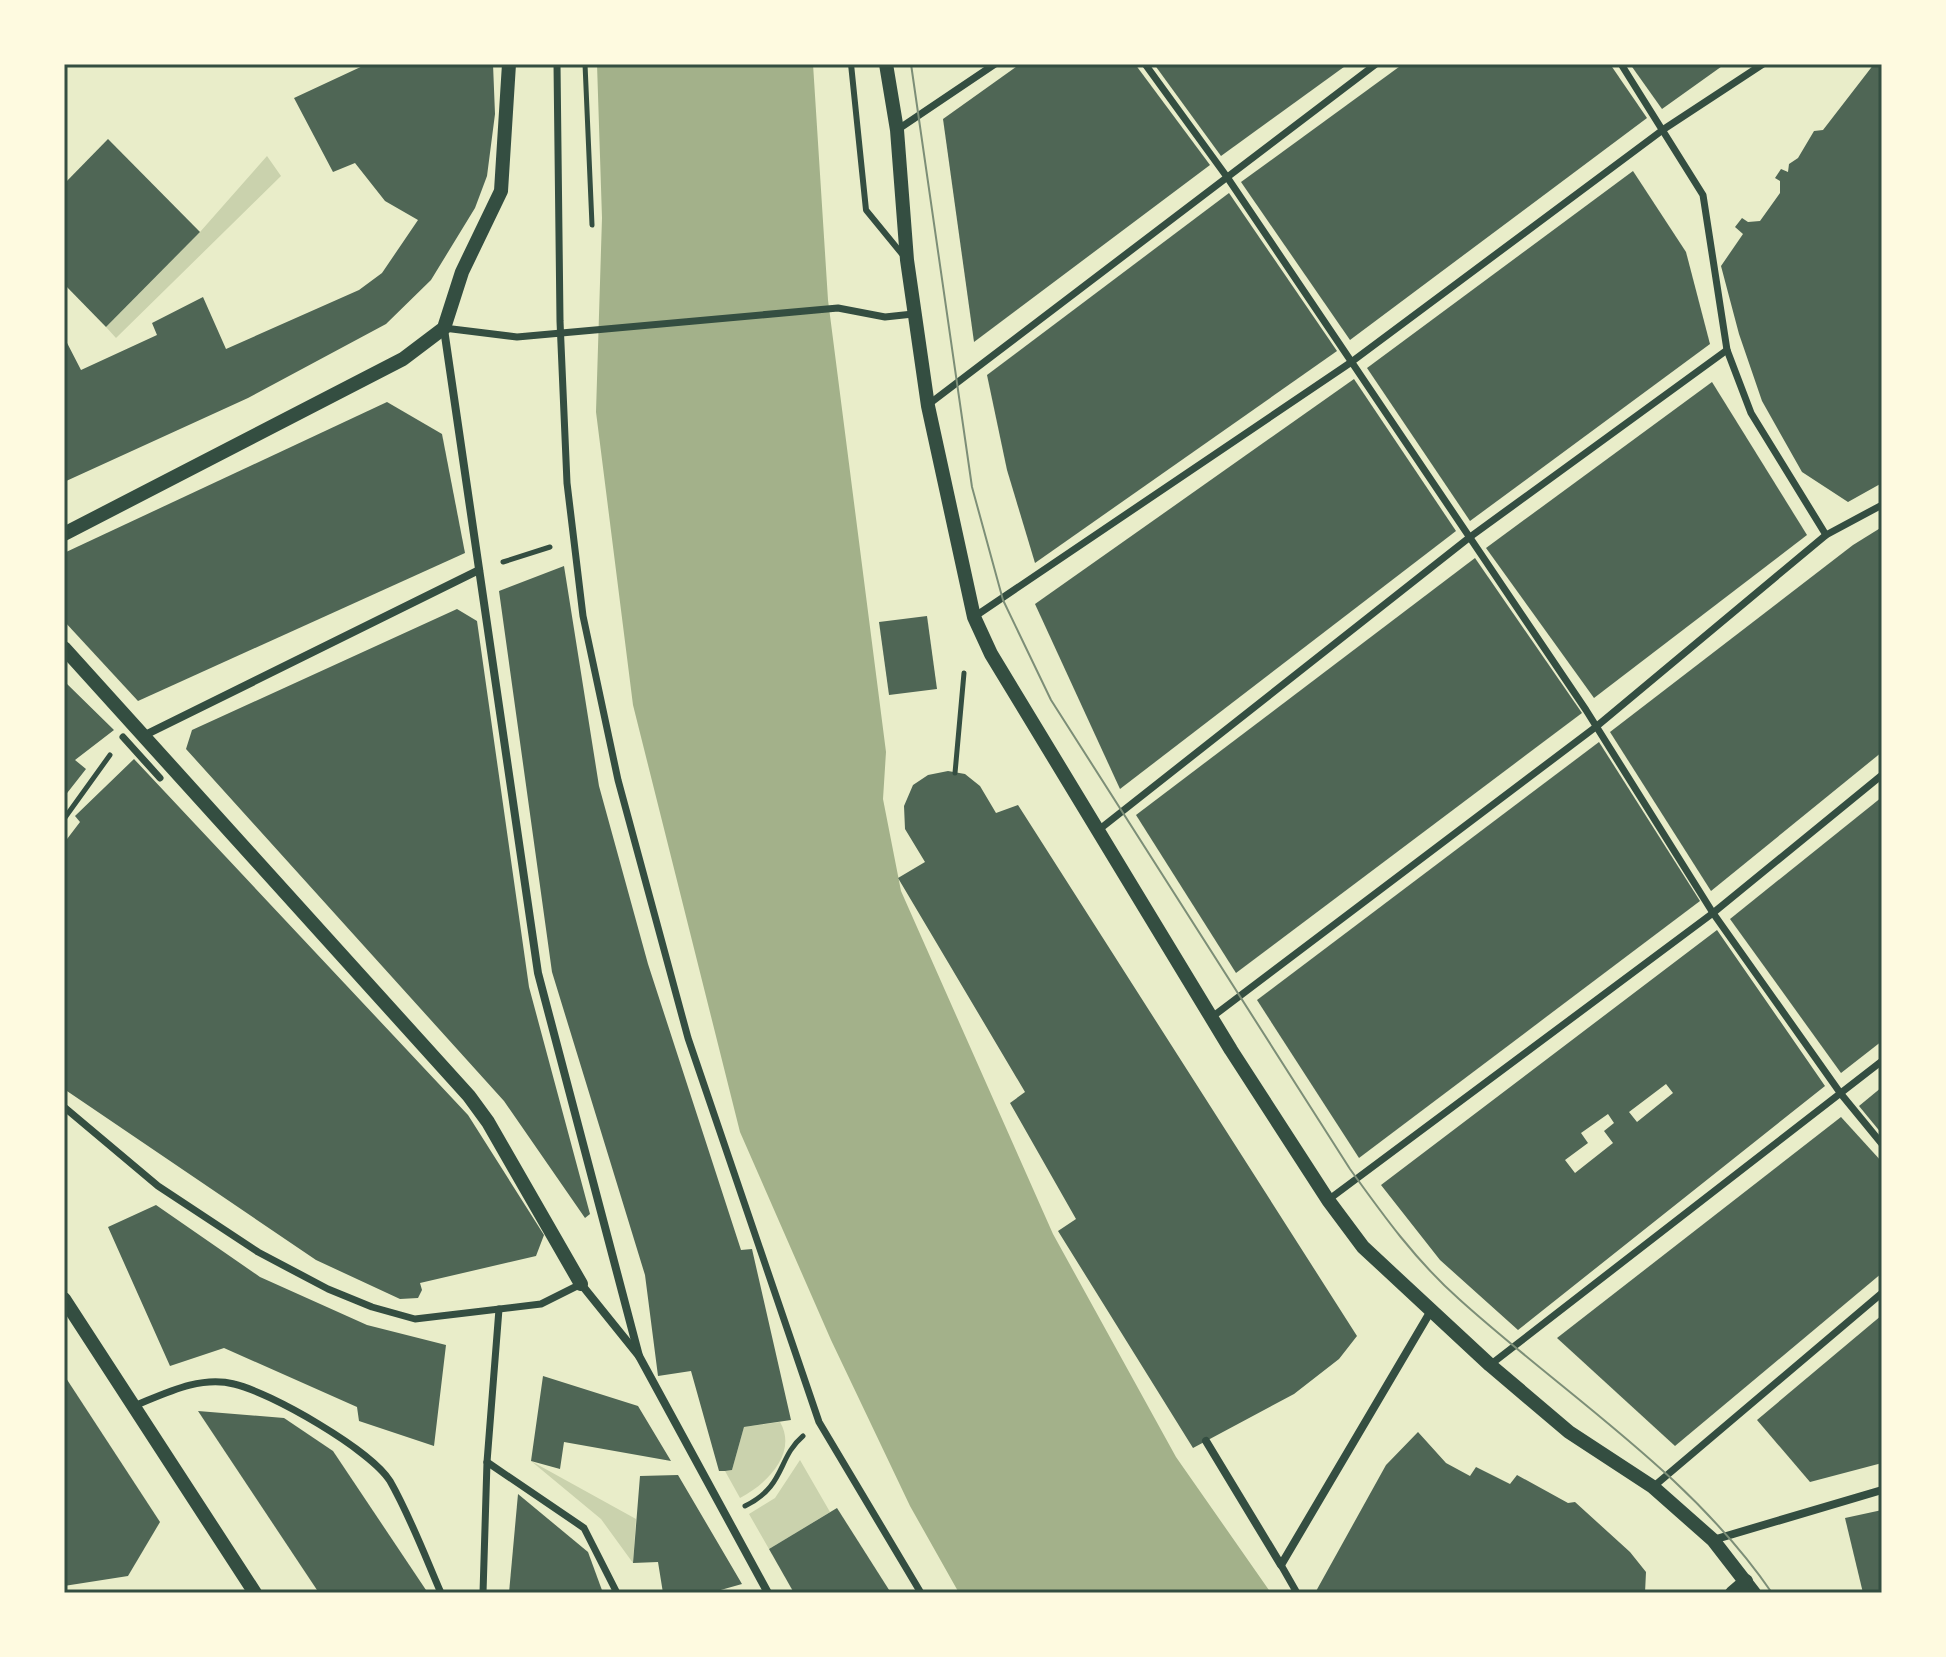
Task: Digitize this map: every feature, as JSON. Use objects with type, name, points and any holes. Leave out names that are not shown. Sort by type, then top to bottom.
[{"type":"street","points":[[509,64],[501,191],[462,272],[444,328],[538,973],[639,1356]]},
{"type":"street","points":[[557,64],[560,321],[567,483],[583,616],[618,780],[688,1038],[819,1422],[921,1593]]},
{"type":"street","points":[[886,64],[897,130],[913,314],[928,406],[974,617],[991,654],[1096,832],[1212,1017],[1328,1200],[1363,1247],[1490,1365],[1569,1432],[1653,1487],[1713,1540],[1750,1587],[1732,1593]]},
{"type":"street","points":[[897,130],[995,64]]},
{"type":"street","points":[[1145,64],[1227,177],[1597,726],[1713,913],[1841,1094],[1882,1144]]},
{"type":"street","points":[[928,406],[1376,64]]},
{"type":"street","points":[[1621,64],[1703,195],[1727,350],[1751,413],[1826,535]]},
{"type":"street","points":[[974,617],[1350,363],[1664,129],[1763,64]]},
{"type":"street","points":[[64,534],[403,359],[444,328],[517,337],[838,308],[885,317],[913,314]]},
{"type":"street","points":[[1096,832],[1470,537],[1727,350]]},
{"type":"street","points":[[1212,1017],[1597,726],[1826,535],[1882,505]]},
{"type":"street","points":[[145,735],[479,570]]},
{"type":"street","points":[[64,648],[469,1096],[488,1122],[581,1284],[639,1356],[768,1593]]},
{"type":"street","points":[[123,737],[160,778]]},
{"type":"street","points":[[1328,1200],[1713,913],[1882,775]]},
{"type":"street","points":[[1490,1365],[1882,1061]]},
{"type":"street","points":[[64,1107],[158,1186],[258,1252],[328,1289],[415,1319],[541,1304],[581,1284]]},
{"type":"street","points":[[1653,1487],[1882,1293]]},
{"type":"street","points":[[64,1299],[255,1593]]},
{"type":"street","points":[[1281,1565],[1432,1308]]},
{"type":"street","points":[[483,1593],[487,1462],[499,1309]]},
{"type":"street","points":[[134,1406],[184,1385],[233,1383],[304,1415],[352,1447],[388,1478],[441,1593]]},
{"type":"street","points":[[1206,1441],[1297,1593]]},
{"type":"street","points":[[487,1462],[584,1528],[617,1593]]},
{"type":"street","points":[[1713,1540],[1882,1490]]},
{"type":"lane","points":[[851,64],[866,210],[907,260]]},
{"type":"path","points":[[585,64],[592,225]]},
{"type":"path","points":[[583,196],[592,208]]},
{"type":"path","points":[[479,570],[541,548]]},
{"type":"path","points":[[955,773],[964,673]]},
{"type":"path","points":[[64,819],[123,737]]},
{"type":"path","points":[[722,1513],[764,1496],[798,1440]]},
{"type":"shaded area","points":[[597,64],[813,64],[828,300],[886,752],[883,799],[901,891],[1053,1234],[1176,1457],[1271,1593],[959,1593],[910,1506],[831,1340],[740,1132],[633,705],[596,412],[602,218]]},
{"type":"shaded area","points":[[267,156],[281,176],[116,338],[106,327],[200,232]]},
{"type":"shaded area","points":[[780,1422],[785,1445],[777,1466],[760,1485],[740,1498],[725,1471],[732,1470],[744,1427]]},
{"type":"shaded area","points":[[800,1460],[830,1512],[769,1549],[749,1514],[775,1498]]},
{"type":"shaded area","points":[[531,1461],[636,1519],[633,1563],[601,1519]]},
{"type":"building","points":[[367,64],[493,64],[495,114],[487,176],[475,208],[431,280],[386,324],[248,398],[64,482],[64,337],[81,370],[157,335],[152,323],[203,297],[226,349],[359,290],[382,273],[418,220],[385,201],[355,163],[333,172],[294,98]]},
{"type":"building","points":[[1020,64],[1135,64],[1210,165],[974,342],[943,119]]},
{"type":"building","points":[[1154,64],[1348,64],[1221,156]]},
{"type":"building","points":[[1403,64],[1610,64],[1647,118],[1350,340],[1241,182]]},
{"type":"building","points":[[1630,64],[1725,64],[1662,109]]},
{"type":"building","points":[[1874,64],[1882,64],[1882,483],[1848,502],[1802,472],[1762,401],[1739,334],[1721,266],[1743,234],[1735,227],[1742,218],[1748,222],[1760,221],[1780,193],[1780,181],[1775,178],[1781,169],[1788,172],[1789,164],[1798,158],[1814,131],[1823,130]]},
{"type":"building","points":[[108,139],[200,232],[106,327],[64,284],[64,184]]},
{"type":"building","points":[[1633,171],[1686,252],[1710,344],[1470,521],[1367,368]]},
{"type":"building","points":[[1229,193],[1337,351],[1035,563],[1007,470],[987,375]]},
{"type":"building","points":[[1354,379],[1456,531],[1120,789],[1035,604]]},
{"type":"building","points":[[1712,382],[1807,535],[1594,698],[1486,548]]},
{"type":"building","points":[[387,402],[442,434],[465,553],[138,701],[64,621],[64,553]]},
{"type":"building","points":[[1882,527],[1882,752],[1711,891],[1610,732],[1853,545]]},
{"type":"building","points":[[1475,558],[1582,713],[1236,973],[1136,815]]},
{"type":"building","points":[[564,566],[599,786],[648,964],[741,1250],[752,1249],[791,1420],[744,1427],[732,1470],[719,1471],[691,1371],[658,1376],[645,1275],[552,972],[499,591]]},
{"type":"building","points":[[457,609],[477,621],[529,987],[590,1214],[585,1218],[504,1101],[186,749],[192,730]]},
{"type":"building","points":[[927,616],[937,689],[889,695],[879,622]]},
{"type":"building","points":[[64,681],[114,730],[75,760],[86,769],[64,797]]},
{"type":"building","points":[[1599,742],[1700,901],[1359,1158],[1257,1000]]},
{"type":"building","points":[[134,759],[468,1115],[544,1235],[536,1256],[420,1283],[422,1290],[418,1298],[400,1299],[316,1260],[64,1089],[64,843],[80,822],[75,816]]},
{"type":"building","points":[[948,771],[965,774],[980,786],[996,813],[1018,805],[1357,1336],[1339,1359],[1294,1394],[1193,1448],[1058,1231],[1076,1219],[1010,1103],[1025,1092],[898,878],[925,862],[905,829],[904,806],[913,785],[928,775]]},
{"type":"building","points":[[1882,797],[1882,1041],[1841,1073],[1730,919]]},
{"type":"building","points":[[1717,930],[1825,1086],[1518,1330],[1440,1260],[1381,1185]],"holes":[[[1666,1084],[1673,1093],[1637,1122],[1629,1112]],[[1608,1114],[1614,1123],[1604,1131],[1613,1143],[1575,1173],[1565,1160],[1588,1143],[1581,1133]]]},
{"type":"building","points":[[1882,1087],[1882,1134],[1859,1106]]},
{"type":"building","points":[[1841,1117],[1882,1162],[1882,1273],[1675,1446],[1557,1338]]},
{"type":"building","points":[[156,1205],[260,1277],[367,1325],[446,1345],[434,1446],[359,1421],[357,1407],[224,1348],[170,1366],[108,1227]]},
{"type":"building","points":[[1882,1315],[1882,1463],[1810,1482],[1757,1420]]},
{"type":"building","points":[[64,1375],[160,1522],[128,1576],[64,1586]]},
{"type":"building","points":[[543,1376],[638,1406],[671,1461],[564,1442],[560,1469],[531,1461]]},
{"type":"building","points":[[198,1411],[284,1418],[333,1451],[428,1593],[319,1593]]},
{"type":"building","points":[[1418,1432],[1446,1463],[1470,1476],[1476,1467],[1510,1484],[1517,1475],[1568,1503],[1575,1502],[1630,1552],[1646,1572],[1645,1593],[1315,1593],[1386,1465]]},
{"type":"building","points":[[678,1475],[742,1584],[710,1593],[663,1593],[658,1562],[633,1563],[640,1476]]},
{"type":"building","points":[[518,1494],[588,1552],[603,1593],[509,1593]]},
{"type":"building","points":[[837,1508],[891,1593],[794,1593],[769,1549]]},
{"type":"building","points":[[1882,1510],[1882,1593],[1863,1593],[1845,1518]]},
{"type":"tram line","points":[[911,64],[972,487],[1003,600],[1051,700],[1350,1169],[1401,1237],[1459,1299],[1665,1473],[1739,1550],[1772,1593]]}]
